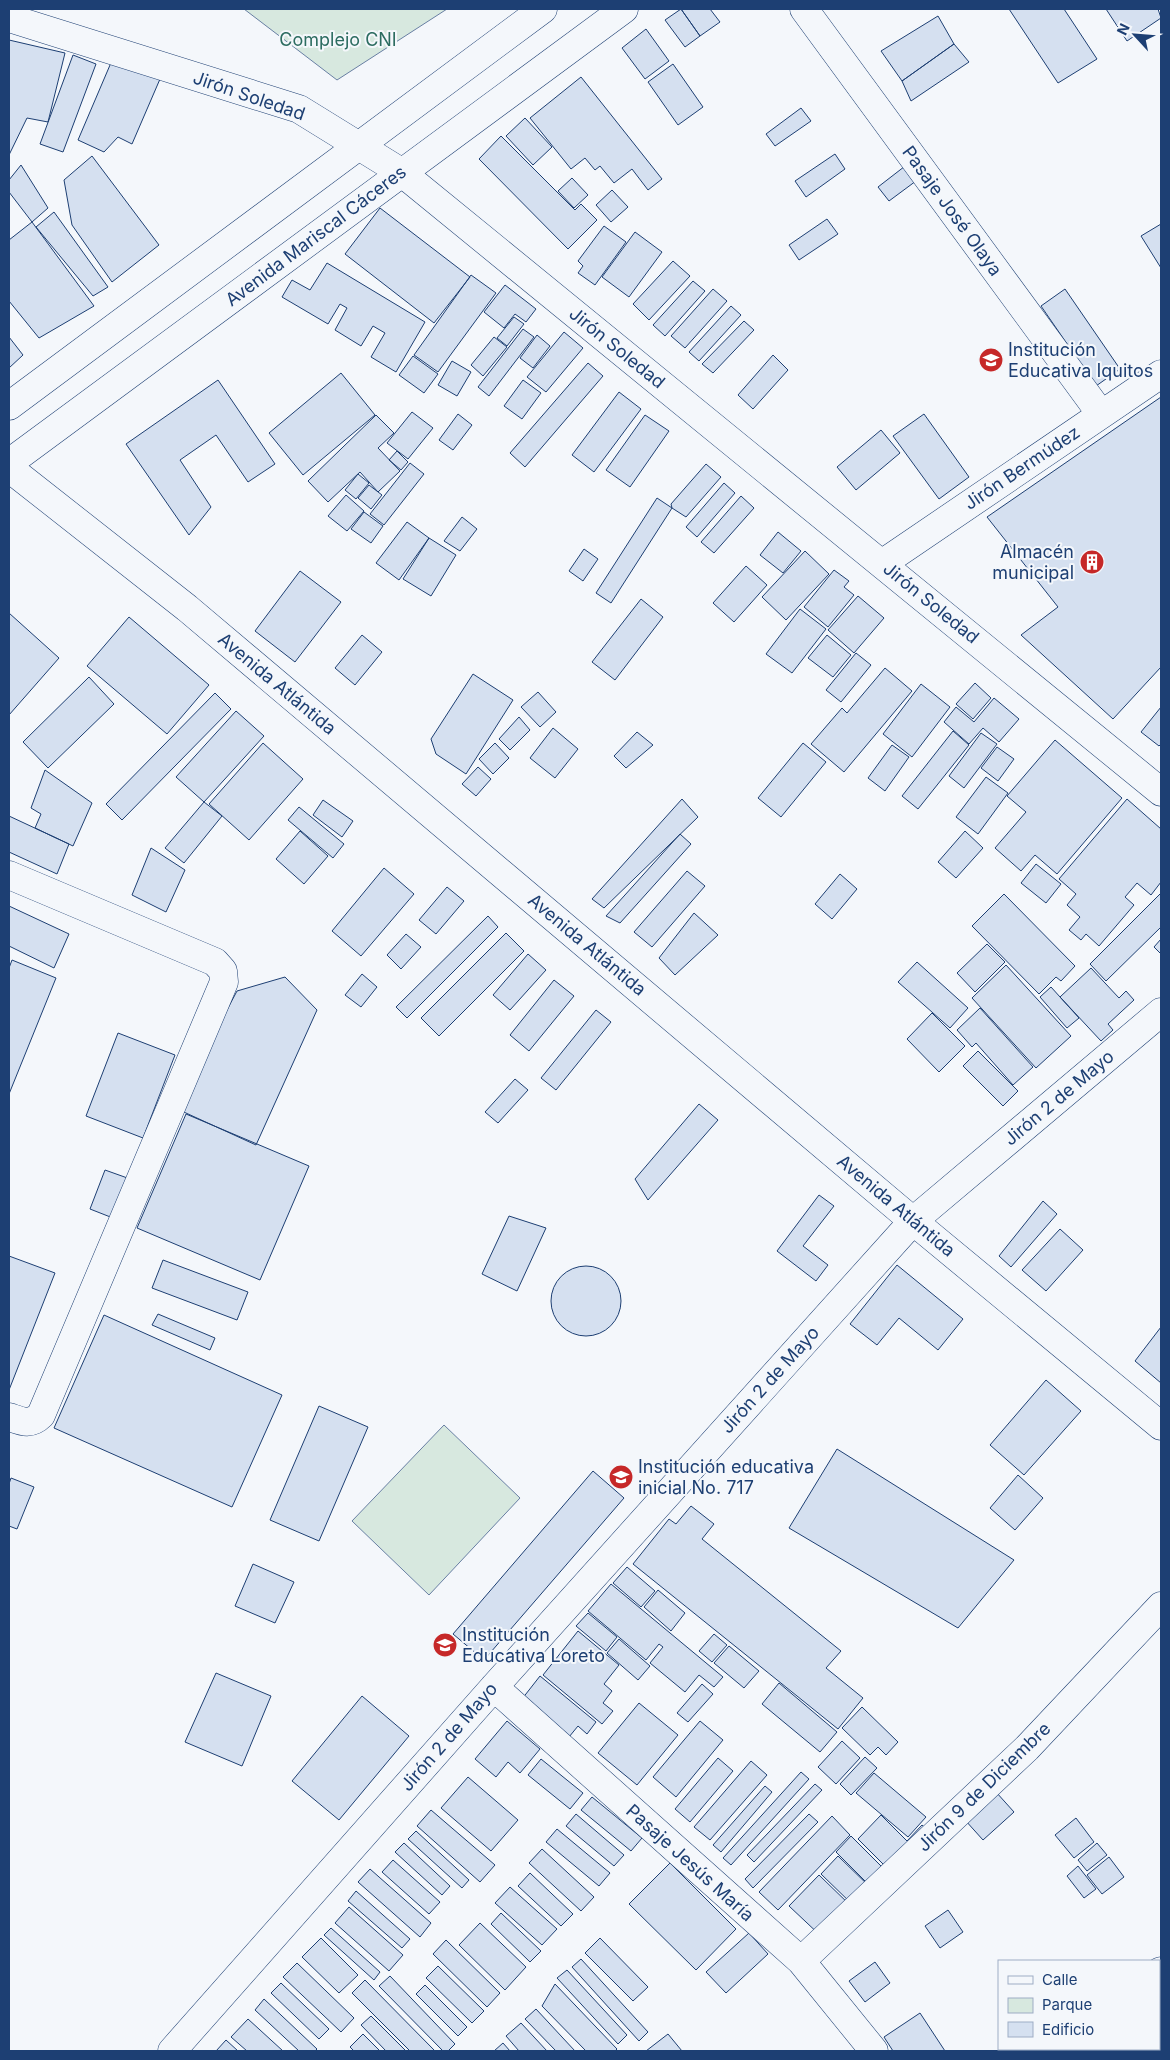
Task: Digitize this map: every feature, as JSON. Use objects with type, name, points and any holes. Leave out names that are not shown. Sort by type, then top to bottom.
[{"type":"street","points":[[9,406],[543,9]]},
{"type":"street","name":"Avenida Mariscal Cáceres","points":[[9,463],[624,9]]},
{"type":"street","name":"Pasaje José Olaya","points":[[804,9],[1101,414]]},
{"type":"street","name":"Jirón Soledad","points":[[9,18],[299,110],[402,172],[1161,792]]},
{"type":"street","name":"Jirón Bermúdez","points":[[883,563],[1161,374]]},
{"type":"street","name":"Avenida Atlántida","points":[[9,468],[187,608],[913,1221],[1161,1426]]},
{"type":"street","points":[[9,875],[215,962],[223,971],[224,982],[41,1415],[36,1420],[24,1423],[9,1417]]},
{"type":"street","name":"Jirón 2 de Mayo","points":[[176,2050],[494,1686],[913,1221],[1161,1012]]},
{"type":"street","name":"Jirón 9 de Diciembre","points":[[802,1961],[1027,1748],[1161,1606]]},
{"type":"street","name":"Pasaje Jesús María","points":[[494,1686],[802,1961],[874,2051]]},
{"type":"green space","name":"Complejo CNI","points":[[244,9],[447,9],[337,80]]},
{"type":"green space","points":[[444,1425],[520,1498],[429,1595],[352,1521]]},
{"type":"building","points":[[681,9],[700,36],[685,47],[665,20]]},
{"type":"building","points":[[681,9],[710,9],[720,22],[700,36]]},
{"type":"building","points":[[1009,9],[1064,9],[1097,59],[1058,83]]},
{"type":"building","points":[[1106,9],[1158,9],[1161,18],[1127,41]]},
{"type":"building","points":[[938,16],[954,44],[902,81],[881,51]]},
{"type":"building","points":[[646,29],[669,61],[645,79],[622,48]]},
{"type":"building","points":[[9,40],[65,53],[48,122],[27,118],[9,155]]},
{"type":"building","points":[[954,44],[969,62],[911,101],[902,81]]},
{"type":"building","points":[[73,55],[96,64],[63,152],[40,144]]},
{"type":"building","points":[[113,58],[160,79],[132,144],[118,137],[104,152],[78,140]]},
{"type":"building","points":[[673,64],[703,107],[678,125],[648,82]]},
{"type":"building","points":[[581,77],[662,179],[648,190],[632,169],[614,183],[600,166],[595,170],[585,158],[571,169],[530,118]]},
{"type":"building","points":[[801,108],[811,121],[775,146],[766,134]]},
{"type":"building","points":[[525,118],[552,147],[533,165],[506,136]]},
{"type":"building","points":[[501,136],[575,210],[581,204],[597,220],[568,249],[479,159]]},
{"type":"building","points":[[835,154],[845,169],[806,197],[795,181]]},
{"type":"building","points":[[92,156],[159,245],[112,282],[72,225],[64,180]]},
{"type":"building","points":[[909,163],[920,178],[889,201],[878,187]]},
{"type":"building","points":[[21,165],[48,208],[32,222],[9,192],[9,180]]},
{"type":"building","points":[[572,178],[588,195],[574,208],[558,191]]},
{"type":"building","points":[[612,190],[628,207],[611,222],[596,205]]},
{"type":"building","points":[[380,208],[470,277],[434,323],[345,254]]},
{"type":"building","points":[[54,212],[108,287],[93,296],[36,227]]},
{"type":"building","points":[[827,219],[838,234],[799,260],[789,245]]},
{"type":"building","points":[[32,222],[94,306],[39,338],[9,301],[9,240]]},
{"type":"building","points":[[1161,224],[1161,268],[1141,236]]},
{"type":"building","points":[[604,226],[626,242],[595,285],[578,273],[583,266],[578,261]]},
{"type":"building","points":[[635,232],[662,252],[629,297],[602,277]]},
{"type":"building","points":[[673,261],[690,276],[649,320],[633,304]]},
{"type":"building","points":[[327,263],[425,322],[396,372],[371,357],[385,333],[373,326],[361,346],[335,330],[347,308],[340,304],[328,324],[282,297],[292,280],[310,290]]},
{"type":"building","points":[[471,275],[496,293],[438,372],[414,355]]},
{"type":"building","points":[[693,281],[705,291],[665,336],[653,325]]},
{"type":"building","points":[[505,285],[536,309],[526,322],[515,314],[504,328],[484,312]]},
{"type":"building","points":[[713,289],[727,301],[685,348],[671,336]]},
{"type":"building","points":[[1065,289],[1120,369],[1096,386],[1041,306]]},
{"type":"building","points":[[731,306],[741,315],[699,361],[689,352]]},
{"type":"building","points":[[514,317],[524,324],[507,346],[497,338]]},
{"type":"building","points":[[744,321],[754,330],[713,373],[702,364]]},
{"type":"building","points":[[523,329],[534,337],[489,396],[478,387]]},
{"type":"building","points":[[564,332],[583,348],[546,392],[527,377]]},
{"type":"building","points":[[537,335],[550,346],[533,368],[520,358]]},
{"type":"building","points":[[9,337],[23,355],[9,368]]},
{"type":"building","points":[[494,337],[507,347],[483,376],[471,365]]},
{"type":"building","points":[[773,355],[788,370],[753,409],[738,395]]},
{"type":"building","points":[[413,356],[438,374],[424,393],[399,375]]},
{"type":"building","points":[[452,361],[471,372],[457,396],[438,385]]},
{"type":"building","points":[[588,363],[603,376],[525,467],[510,453]]},
{"type":"building","points":[[341,373],[375,415],[303,475],[269,433]]},
{"type":"building","points":[[218,380],[275,464],[248,482],[216,435],[180,460],[211,507],[189,535],[126,444]]},
{"type":"building","points":[[523,380],[541,393],[522,419],[504,406]]},
{"type":"building","points":[[619,392],[641,409],[594,472],[572,455]]},
{"type":"building","name":"Almacén municipal","points":[[1161,397],[1161,667],[1113,719],[1021,635],[1058,607],[987,517]]},
{"type":"building","points":[[412,412],[433,428],[408,459],[387,443]]},
{"type":"building","points":[[458,414],[472,425],[453,450],[439,440]]},
{"type":"building","points":[[924,414],[969,477],[939,499],[893,436]]},
{"type":"building","points":[[376,415],[394,433],[378,448],[400,471],[378,492],[360,472],[328,502],[308,481]]},
{"type":"building","points":[[645,415],[669,431],[630,487],[606,470]]},
{"type":"building","points":[[881,430],[900,453],[856,490],[837,467]]},
{"type":"building","points":[[397,451],[408,462],[401,470],[389,460]]},
{"type":"building","points":[[410,463],[424,474],[384,525],[370,514]]},
{"type":"building","points":[[706,464],[721,477],[686,517],[672,508],[671,504]]},
{"type":"building","points":[[358,474],[369,483],[356,499],[345,490]]},
{"type":"building","points":[[724,483],[735,493],[697,537],[686,527]]},
{"type":"building","points":[[369,485],[382,495],[371,509],[358,498]]},
{"type":"building","points":[[346,495],[364,511],[347,531],[328,516]]},
{"type":"building","points":[[741,496],[754,508],[714,553],[701,542]]},
{"type":"building","points":[[657,498],[672,508],[611,603],[596,593]]},
{"type":"building","points":[[364,512],[383,526],[371,543],[351,529]]},
{"type":"building","points":[[462,517],[477,529],[460,551],[444,541]]},
{"type":"building","points":[[407,522],[429,538],[399,580],[376,563]]},
{"type":"building","points":[[778,532],[801,551],[783,573],[760,555]]},
{"type":"building","points":[[429,538],[456,555],[431,596],[403,579]]},
{"type":"building","points":[[584,549],[598,559],[583,581],[569,571]]},
{"type":"building","points":[[805,551],[829,574],[786,620],[762,597]]},
{"type":"building","points":[[746,566],[767,585],[734,622],[713,603]]},
{"type":"building","points":[[834,570],[849,581],[844,587],[854,595],[828,627],[804,607]]},
{"type":"building","points":[[300,571],[341,602],[295,662],[255,631]]},
{"type":"building","points":[[858,596],[884,618],[854,653],[828,630]]},
{"type":"building","points":[[641,599],[663,617],[615,680],[592,662]]},
{"type":"building","points":[[800,609],[826,629],[792,673],[766,654]]},
{"type":"building","points":[[9,613],[59,658],[9,715]]},
{"type":"building","points":[[129,617],[209,685],[167,734],[87,666]]},
{"type":"building","points":[[362,635],[382,652],[355,685],[335,668]]},
{"type":"building","points":[[827,635],[851,655],[833,677],[808,658]]},
{"type":"building","points":[[856,653],[871,665],[841,702],[826,690]]},
{"type":"building","points":[[885,668],[912,691],[844,772],[811,744],[842,708],[847,713]]},
{"type":"building","points":[[473,674],[513,700],[466,774],[436,754],[431,739]]},
{"type":"building","points":[[89,677],[114,704],[48,768],[23,742]]},
{"type":"building","points":[[975,683],[991,698],[973,719],[956,704]]},
{"type":"building","points":[[921,684],[950,707],[912,757],[883,734]]},
{"type":"building","points":[[538,692],[556,712],[540,727],[521,707]]},
{"type":"building","points":[[215,693],[231,709],[122,820],[106,804]]},
{"type":"building","points":[[994,698],[1019,719],[999,742],[983,728],[969,744],[944,722],[956,707],[974,722]]},
{"type":"building","points":[[1161,707],[1161,744],[1159,746],[1141,732]]},
{"type":"building","points":[[236,711],[264,736],[204,802],[176,777]]},
{"type":"building","points":[[519,717],[530,730],[510,750],[499,739]]},
{"type":"building","points":[[553,728],[578,749],[555,778],[530,758]]},
{"type":"building","points":[[953,731],[969,745],[918,809],[902,796]]},
{"type":"building","points":[[637,732],[653,745],[626,768],[614,756]]},
{"type":"building","points":[[981,733],[997,744],[964,788],[949,776]]},
{"type":"building","points":[[1055,740],[1122,798],[1057,874],[1035,855],[1021,871],[995,848],[1026,812],[1007,796]]},
{"type":"building","points":[[263,743],[303,779],[249,840],[209,804]]},
{"type":"building","points":[[495,743],[509,758],[493,774],[479,759]]},
{"type":"building","points":[[803,743],[826,762],[781,817],[758,798]]},
{"type":"building","points":[[892,745],[909,757],[885,791],[868,778]]},
{"type":"building","points":[[997,747],[1014,759],[998,781],[981,768]]},
{"type":"building","points":[[478,767],[491,779],[476,796],[462,784]]},
{"type":"building","points":[[45,770],[92,803],[73,846],[35,828],[41,814],[31,808]]},
{"type":"building","points":[[986,777],[1008,793],[978,834],[956,817]]},
{"type":"building","points":[[682,799],[698,817],[604,908],[592,899]]},
{"type":"building","points":[[1127,799],[1161,829],[1161,882],[1151,895],[1137,883],[1125,897],[1134,905],[1099,946],[1086,934],[1081,940],[1069,930],[1080,917],[1067,905],[1076,894],[1059,879]]},
{"type":"building","points":[[323,800],[353,821],[342,837],[313,815]]},
{"type":"building","points":[[204,802],[222,816],[184,863],[165,848]]},
{"type":"building","points":[[299,807],[344,844],[333,858],[288,820]]},
{"type":"building","points":[[9,816],[69,844],[57,874],[9,852]]},
{"type":"building","points":[[300,831],[328,856],[304,884],[276,859]]},
{"type":"building","points":[[965,831],[983,848],[956,878],[938,862]]},
{"type":"building","points":[[680,834],[691,844],[620,923],[606,916]]},
{"type":"building","points":[[151,848],[185,870],[166,912],[132,895]]},
{"type":"building","points":[[1036,864],[1061,884],[1046,903],[1021,883]]},
{"type":"building","points":[[384,868],[414,894],[361,956],[332,931]]},
{"type":"building","points":[[687,871],[705,886],[652,947],[634,932]]},
{"type":"building","points":[[840,874],[857,889],[832,919],[815,904]]},
{"type":"building","points":[[447,887],[464,901],[436,934],[419,920]]},
{"type":"building","points":[[1161,893],[1161,927],[1106,981],[1090,964]]},
{"type":"building","points":[[1004,894],[1075,966],[1061,981],[1056,977],[1039,994],[972,926]]},
{"type":"building","points":[[9,906],[69,934],[54,968],[9,946]]},
{"type":"building","points":[[694,913],[718,935],[675,975],[659,958]]},
{"type":"building","points":[[488,916],[498,927],[407,1018],[396,1007]]},
{"type":"building","points":[[506,933],[524,951],[439,1036],[421,1018]]},
{"type":"building","points":[[406,934],[421,947],[401,969],[387,955]]},
{"type":"building","points":[[1161,939],[1161,954],[1154,947]]},
{"type":"building","points":[[987,944],[1005,962],[975,992],[957,973]]},
{"type":"building","points":[[528,954],[546,970],[510,1010],[493,995]]},
{"type":"building","points":[[12,960],[56,978],[9,1094],[9,968]]},
{"type":"building","points":[[917,962],[968,1008],[950,1028],[898,982]]},
{"type":"building","points":[[1006,965],[1071,1036],[1036,1068],[972,998]]},
{"type":"building","points":[[1091,968],[1119,998],[1126,991],[1134,1000],[1108,1024],[1113,1030],[1101,1041],[1060,997]]},
{"type":"building","points":[[362,974],[377,987],[361,1007],[345,995]]},
{"type":"building","points":[[285,977],[317,1010],[256,1145],[175,1108],[237,991]]},
{"type":"building","points":[[554,980],[574,996],[529,1051],[510,1035]]},
{"type":"building","points":[[1051,987],[1079,1018],[1067,1028],[1040,997]]},
{"type":"building","points":[[980,1008],[1033,1067],[1013,1085],[976,1043],[972,1047],[957,1030]]},
{"type":"building","points":[[596,1010],[611,1022],[556,1090],[541,1078]]},
{"type":"building","points":[[932,1013],[965,1046],[939,1072],[907,1039]]},
{"type":"building","points":[[118,1033],[175,1055],[143,1138],[86,1116]]},
{"type":"building","points":[[978,1051],[1018,1091],[1003,1106],[963,1066]]},
{"type":"building","points":[[515,1079],[528,1090],[498,1123],[485,1112]]},
{"type":"building","points":[[699,1104],[718,1120],[648,1200],[635,1179]]},
{"type":"building","points":[[186,1114],[309,1166],[260,1280],[137,1228]]},
{"type":"building","points":[[105,1170],[133,1180],[118,1220],[90,1209]]},
{"type":"building","points":[[819,1195],[834,1206],[803,1246],[828,1265],[816,1281],[777,1251]]},
{"type":"building","points":[[1043,1201],[1057,1214],[1011,1267],[999,1256]]},
{"type":"building","points":[[509,1216],[546,1228],[517,1291],[482,1274]]},
{"type":"building","points":[[1060,1229],[1083,1250],[1046,1291],[1022,1270]]},
{"type":"building","points":[[9,1256],[55,1273],[9,1390]]},
{"type":"building","points":[[163,1260],[248,1292],[237,1320],[152,1288]]},
{"type":"building","points":[[897,1265],[963,1319],[938,1350],[899,1318],[877,1345],[850,1324]]},
{"type":"building","points":[[593,1266],[606,1272],[615,1281],[619,1287],[621,1301],[619,1315],[611,1326],[600,1334],[579,1336],[572,1334],[561,1326],[553,1315],[551,1294],[553,1287],[561,1276],[572,1268]]},
{"type":"building","points":[[158,1314],[215,1338],[210,1350],[152,1325]]},
{"type":"building","points":[[104,1315],[282,1395],[232,1507],[54,1428]]},
{"type":"building","points":[[1161,1327],[1161,1383],[1135,1361]]},
{"type":"building","points":[[1046,1380],[1081,1411],[1024,1475],[990,1445]]},
{"type":"building","points":[[319,1406],[368,1427],[319,1541],[270,1520]]},
{"type":"building","points":[[837,1449],[1014,1560],[958,1628],[789,1528]]},
{"type":"building","points":[[593,1471],[624,1498],[484,1660],[453,1634]]},
{"type":"building","points":[[1018,1475],[1043,1498],[1015,1530],[990,1508]]},
{"type":"building","points":[[11,1478],[34,1487],[17,1529],[9,1526],[9,1484]]},
{"type":"building","points":[[691,1506],[714,1524],[702,1539],[841,1651],[826,1668],[863,1698],[838,1729],[633,1564],[669,1519],[676,1524]]},
{"type":"building","points":[[253,1564],[294,1582],[275,1623],[235,1606]]},
{"type":"building","points":[[627,1567],[655,1591],[641,1607],[613,1583]]},
{"type":"building","points":[[611,1584],[723,1677],[714,1687],[699,1675],[685,1692],[650,1663],[663,1647],[659,1644],[646,1660],[588,1611]]},
{"type":"building","points":[[658,1590],[685,1613],[671,1631],[644,1607]]},
{"type":"building","points":[[588,1613],[617,1637],[606,1651],[576,1626]]},
{"type":"building","points":[[578,1631],[619,1665],[604,1684],[612,1691],[603,1703],[613,1711],[602,1724],[543,1675]]},
{"type":"building","points":[[714,1634],[727,1645],[712,1662],[699,1651]]},
{"type":"building","points":[[619,1639],[650,1666],[638,1680],[607,1653]]},
{"type":"building","points":[[729,1646],[759,1671],[744,1688],[714,1663]]},
{"type":"building","points":[[216,1673],[271,1696],[242,1766],[185,1742]]},
{"type":"building","points":[[540,1676],[596,1722],[587,1734],[578,1726],[569,1737],[522,1699]]},
{"type":"building","points":[[779,1683],[837,1732],[820,1752],[762,1704]]},
{"type":"building","points":[[702,1684],[713,1694],[688,1722],[677,1713]]},
{"type":"building","points":[[362,1696],[409,1736],[339,1820],[292,1781]]},
{"type":"building","points":[[639,1703],[678,1735],[637,1785],[598,1753]]},
{"type":"building","points":[[862,1707],[898,1742],[886,1755],[878,1747],[870,1755],[842,1728]]},
{"type":"building","points":[[507,1721],[540,1749],[520,1773],[508,1762],[496,1777],[475,1759]]},
{"type":"building","points":[[700,1721],[723,1740],[676,1797],[653,1777]]},
{"type":"building","points":[[842,1741],[860,1758],[836,1784],[818,1767]]},
{"type":"building","points":[[865,1757],[877,1768],[851,1795],[840,1784]]},
{"type":"building","points":[[718,1758],[733,1771],[690,1822],[675,1809]]},
{"type":"building","points":[[541,1759],[583,1793],[570,1809],[528,1775]]},
{"type":"building","points":[[751,1761],[767,1775],[710,1840],[694,1827]]},
{"type":"building","points":[[801,1772],[809,1779],[731,1865],[723,1858]]},
{"type":"building","points":[[874,1773],[926,1817],[908,1837],[856,1793]]},
{"type":"building","points":[[468,1777],[518,1820],[491,1851],[441,1808]]},
{"type":"building","points":[[815,1784],[822,1790],[754,1862],[747,1855]]},
{"type":"building","points":[[765,1786],[772,1792],[721,1852],[713,1845]]},
{"type":"building","points":[[996,1792],[1014,1812],[983,1840],[965,1820]]},
{"type":"building","points":[[592,1797],[642,1838],[631,1851],[581,1810]]},
{"type":"building","points":[[431,1810],[495,1865],[480,1882],[417,1826]]},
{"type":"building","points":[[576,1814],[624,1855],[614,1866],[566,1826]]},
{"type":"building","points":[[809,1814],[818,1822],[753,1888],[745,1879]]},
{"type":"building","points":[[881,1815],[907,1841],[922,1825],[931,1833],[891,1872],[858,1839]]},
{"type":"building","points":[[832,1816],[850,1835],[778,1910],[759,1892]]},
{"type":"building","points":[[1076,1818],[1094,1842],[1074,1858],[1055,1835]]},
{"type":"building","points":[[557,1829],[610,1873],[599,1886],[546,1842]]},
{"type":"building","points":[[416,1831],[469,1880],[462,1888],[408,1839]]},
{"type":"building","points":[[851,1836],[889,1874],[874,1890],[836,1852]]},
{"type":"building","points":[[404,1843],[450,1886],[442,1895],[395,1852]]},
{"type":"building","points":[[1097,1843],[1107,1855],[1087,1871],[1078,1860]]},
{"type":"building","points":[[542,1849],[594,1897],[581,1911],[529,1863]]},
{"type":"building","points":[[838,1856],[872,1889],[855,1907],[821,1874]]},
{"type":"building","points":[[1109,1857],[1124,1877],[1102,1894],[1087,1875]]},
{"type":"building","points":[[393,1860],[440,1902],[429,1914],[382,1872]]},
{"type":"building","points":[[670,1863],[736,1929],[696,1970],[629,1904]]},
{"type":"building","points":[[1078,1866],[1096,1889],[1084,1898],[1067,1876]]},
{"type":"building","points":[[370,1869],[431,1923],[420,1937],[358,1882]]},
{"type":"building","points":[[530,1873],[573,1914],[561,1926],[518,1886]]},
{"type":"building","points":[[819,1875],[852,1907],[823,1938],[789,1906]]},
{"type":"building","points":[[510,1887],[557,1929],[542,1945],[495,1903]]},
{"type":"building","points":[[356,1891],[410,1939],[402,1948],[348,1901]]},
{"type":"building","points":[[349,1907],[403,1955],[389,1971],[335,1923]]},
{"type":"building","points":[[948,1910],[963,1932],[940,1948],[925,1926]]},
{"type":"building","points":[[501,1913],[541,1951],[530,1962],[491,1924]]},
{"type":"building","points":[[480,1923],[526,1967],[505,1990],[459,1945]]},
{"type":"building","points":[[331,1928],[380,1972],[374,1980],[324,1935]]},
{"type":"building","points":[[749,1933],[768,1954],[726,1993],[706,1972]]},
{"type":"building","points":[[321,1938],[358,1975],[339,1993],[302,1957]]},
{"type":"building","points":[[600,1938],[648,1987],[633,2001],[585,1953]]},
{"type":"building","points":[[446,1940],[500,1993],[487,2007],[433,1954]]},
{"type":"building","points":[[581,1959],[648,2032],[639,2041],[572,1967]]},
{"type":"building","points":[[875,1962],[890,1983],[865,2002],[849,1981]]},
{"type":"building","points":[[297,1963],[354,2018],[341,2032],[283,1977]]},
{"type":"building","points":[[438,1966],[484,2011],[472,2023],[426,1978]]},
{"type":"building","points":[[567,1970],[627,2035],[618,2044],[557,1978]]},
{"type":"building","points":[[390,1976],[455,2044],[448,2051],[443,2051],[379,1986]]},
{"type":"building","points":[[365,1980],[435,2051],[410,2051],[352,1993]]},
{"type":"building","points":[[281,1983],[329,2029],[319,2039],[271,1993]]},
{"type":"building","points":[[555,1984],[617,2049],[615,2051],[586,2051],[542,2006]]},
{"type":"building","points":[[425,1985],[467,2027],[458,2036],[416,1994]]},
{"type":"building","points":[[264,1999],[317,2049],[315,2051],[299,2051],[255,2010]]},
{"type":"building","points":[[536,2009],[575,2051],[556,2051],[525,2019]]},
{"type":"building","points":[[920,2013],[945,2051],[893,2051],[884,2037]]},
{"type":"building","points":[[371,2016],[406,2051],[386,2051],[361,2025]]},
{"type":"building","points":[[248,2019],[283,2051],[247,2051],[231,2037]]},
{"type":"building","points":[[521,2023],[547,2051],[519,2051],[506,2036]]},
{"type":"building","points":[[363,2034],[380,2051],[354,2051],[350,2047]]},
{"type":"building","points":[[668,2034],[682,2051],[646,2051]]},
{"type":"building","points":[[226,2040],[238,2051],[216,2051]]},
{"type":"building","points":[[503,2043],[510,2051],[494,2051]]},
{"type":"place","name":"Institución Educativa Iquitos","points":[[991,360]]},
{"type":"place","name":"Almacén municipal","points":[[1092,562]]},
{"type":"place","name":"Institución educativa inicial No. 717","points":[[621,1477]]},
{"type":"place","name":"Institución Educativa Loreto","points":[[445,1645]]}]
